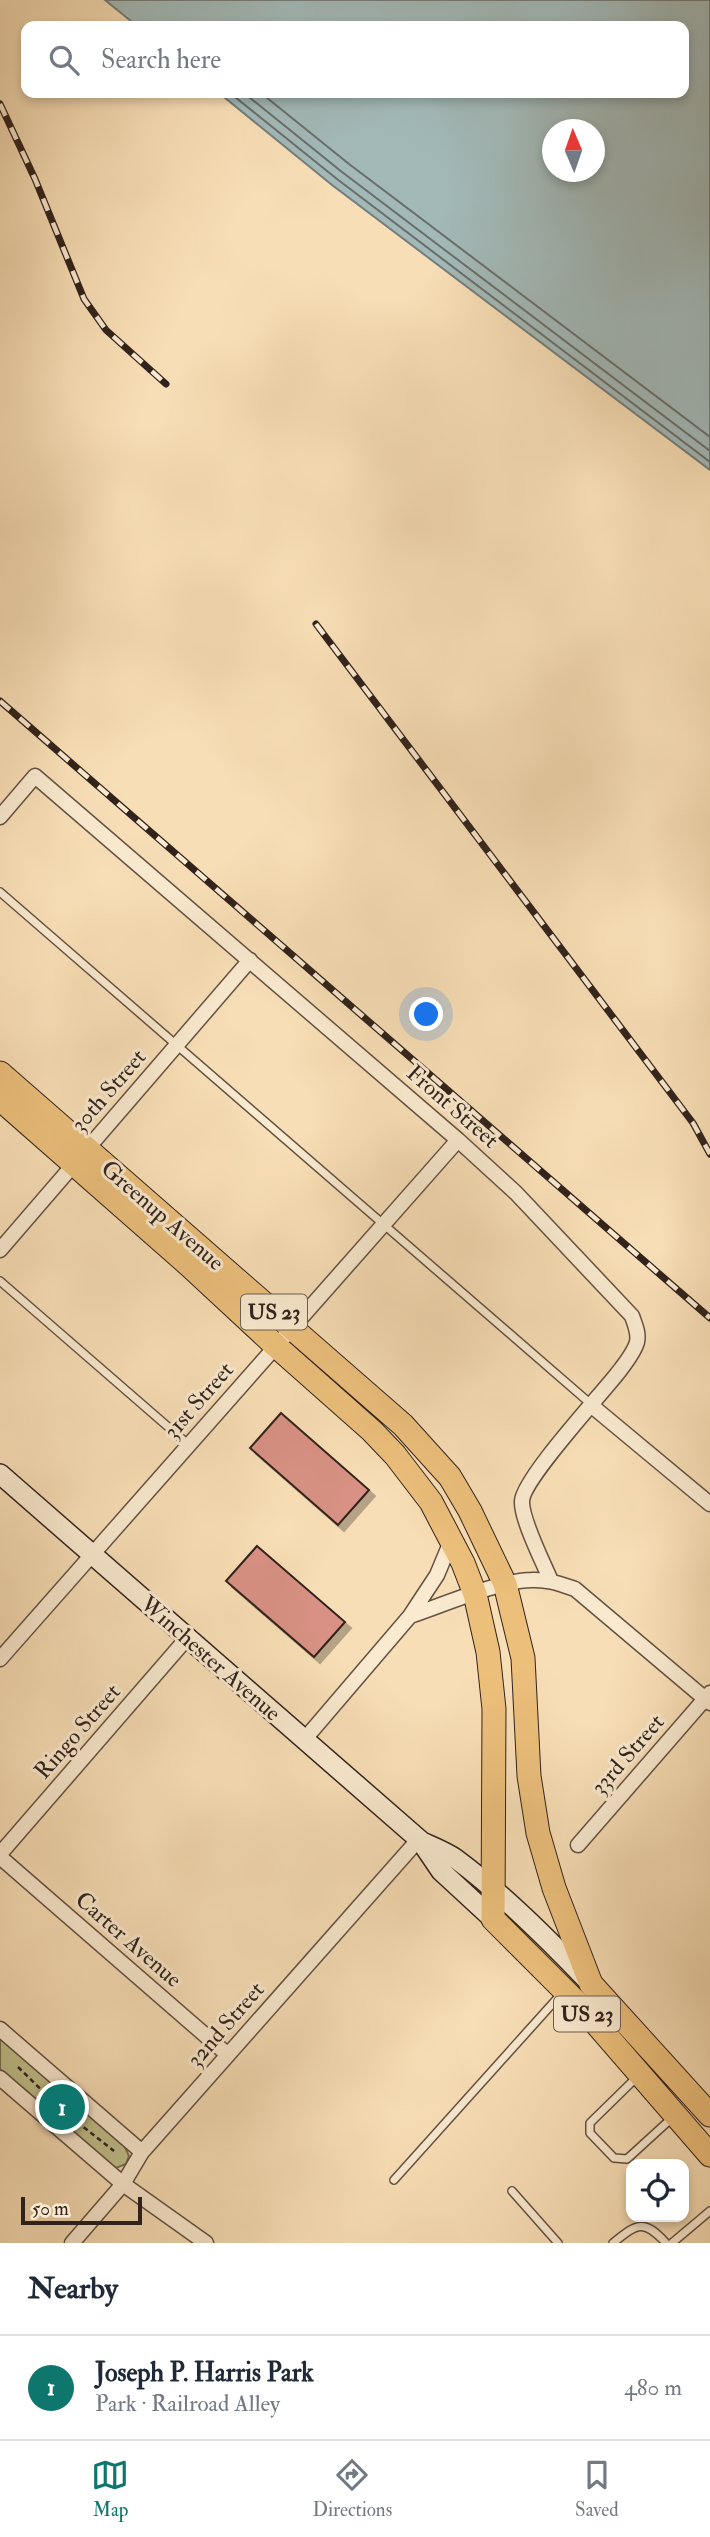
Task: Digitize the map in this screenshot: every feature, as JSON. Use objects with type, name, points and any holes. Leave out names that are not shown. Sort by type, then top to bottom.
[{"type":"highway","name":"Greenup Avenue","points":[[0,1073],[190,1266],[395,1455],[431,1502],[452,1539],[475,1594]]},
{"type":"highway","name":"Greenup Avenue","points":[[0,1099],[80,1156],[292,1328],[403,1425],[450,1477],[470,1511],[505,1584]]},
{"type":"highway","name":"US 23","points":[[505,1584],[523,1658],[529,1776],[538,1833],[554,1888],[591,1984]]},
{"type":"highway","name":"US 23","points":[[475,1594],[488,1652],[494,1709],[493,1919]]},
{"type":"highway","name":"Winchester Avenue","points":[[493,1919],[565,1990],[710,2155]]},
{"type":"highway","name":"Winchester Avenue","points":[[591,1984],[708,2110]]},
{"type":"main road","name":"Winchester Avenue","points":[[0,1474],[420,1841],[441,1871],[493,1919]]},
{"type":"main road","name":"Winchester Avenue","points":[[420,1841],[454,1857],[546,1938],[591,1984]]},
{"type":"street","name":"Front Street","points":[[0,817],[35,776],[516,1193],[632,1316],[637,1330],[637,1343],[592,1406]]},
{"type":"street","name":"30th Street","points":[[0,1250],[250,960]]},
{"type":"street","name":"31st Street","points":[[0,1659],[458,1140]]},
{"type":"street","points":[[551,1581],[523,1514],[523,1491],[536,1471],[592,1406],[710,1504]]},
{"type":"street","points":[[304,1740],[411,1616],[437,1575],[452,1539]]},
{"type":"street","points":[[411,1616],[505,1584],[532,1580],[551,1581],[575,1589],[708,1698]]},
{"type":"street","name":"Ringo Street","points":[[0,1855],[188,1637]]},
{"type":"street","name":"33rd Street","points":[[578,1845],[708,1698]]},
{"type":"street","name":"32nd Street","points":[[72,2243],[123,2184],[142,2152],[420,1841]]},
{"type":"street","name":"Carter Avenue","points":[[0,1855],[228,2055]]},
{"type":"street","points":[[0,2029],[142,2152]]},
{"type":"street","points":[[0,2078],[123,2184],[206,2243]]},
{"type":"lane","points":[[0,892],[592,1406]]},
{"type":"lane","points":[[0,1281],[190,1445]]},
{"type":"lane","points":[[394,2180],[565,1990]]},
{"type":"lane","points":[[640,2074],[590,2123],[590,2133],[614,2158],[627,2159],[675,2115]]},
{"type":"lane","points":[[512,2191],[558,2243]]},
{"type":"lane","points":[[672,2243],[710,2211]]},
{"type":"lane","points":[[613,2243],[633,2227],[644,2226],[653,2229],[666,2243]]},
{"type":"path","points":[[12,2061],[66,2113]]},
{"type":"path","points":[[72,2119],[114,2152]]},
{"type":"green space","points":[[0,2037],[124,2145],[129,2156],[126,2164],[116,2168],[110,2165],[0,2069]]},
{"type":"water","points":[[105,0],[710,0],[710,470],[332,185],[225,98],[689,98],[689,21],[131,21]]},
{"type":"building","points":[[281,1413],[369,1490],[338,1525],[250,1448]]},
{"type":"building","points":[[257,1546],[345,1622],[314,1657],[226,1581]]},
{"type":"railway","points":[[0,104],[35,179],[84,299],[106,330],[166,384]]},
{"type":"railway","points":[[316,624],[693,1123],[710,1154]]},
{"type":"railway","points":[[0,701],[710,1318]]},
{"type":"place","name":"Joseph P. Harris Park","points":[[62,2107]]}]
